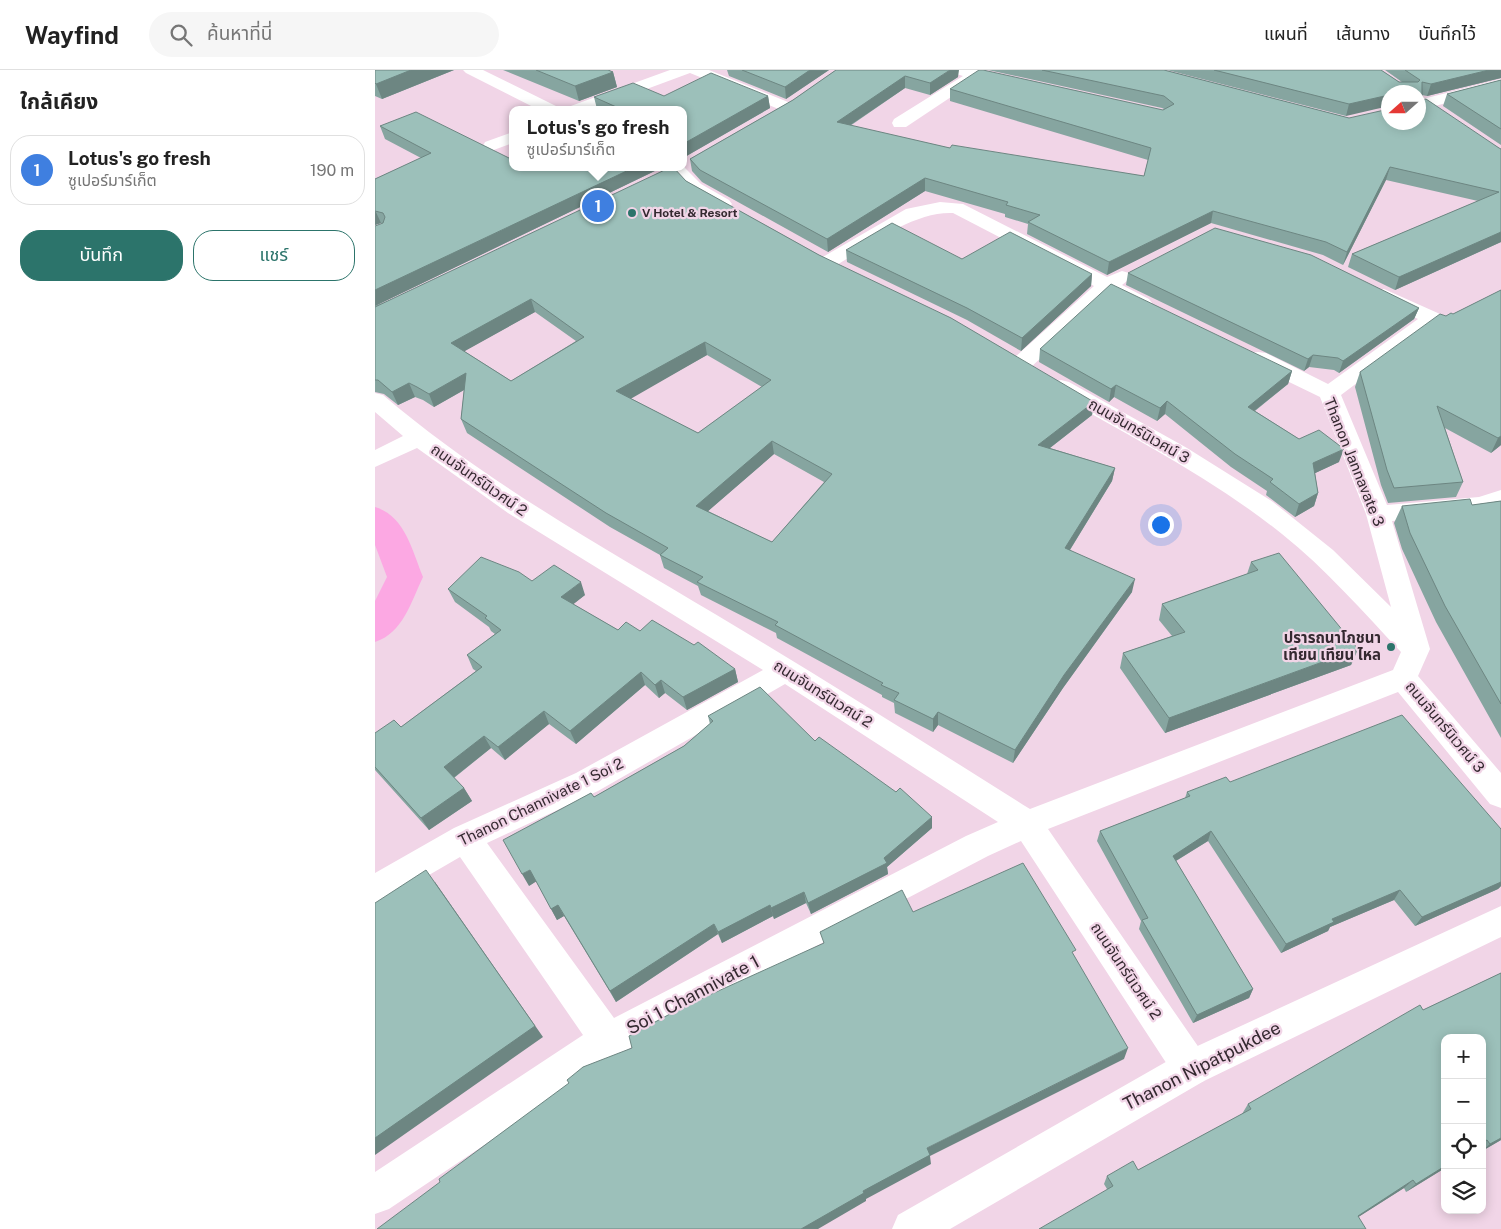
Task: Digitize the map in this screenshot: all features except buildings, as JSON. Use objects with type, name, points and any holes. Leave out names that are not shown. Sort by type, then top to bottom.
[{"type":"street","points":[[471,70],[544,106]]},
{"type":"street","points":[[585,106],[685,70]]},
{"type":"street","points":[[695,70],[787,107]]},
{"type":"street","points":[[958,70],[1022,85]]},
{"type":"street","points":[[900,123],[976,74]]},
{"type":"street","points":[[1426,102],[1501,84]]},
{"type":"street","points":[[769,117],[803,97]]},
{"type":"street","points":[[1426,106],[1439,114]]},
{"type":"street","points":[[491,146],[509,139]]},
{"type":"street","points":[[680,171],[695,188],[745,216]]},
{"type":"street","points":[[854,274],[819,257],[913,213],[940,208],[957,208],[1160,311]]},
{"type":"street","points":[[1107,285],[1141,267]]},
{"type":"street","name":"ถนนจันทร์นิเวศน์ 3","points":[[1107,285],[1028,368],[1223,480],[1291,529],[1355,588],[1416,650],[1403,678],[1501,795]]},
{"type":"street","points":[[1329,393],[1433,318],[1365,286]]},
{"type":"street","name":"Thanon Jannavate 3","points":[[1240,350],[1329,393],[1378,514],[1416,650]]},
{"type":"street","name":"ถนนจันทร์นิเวศน์ 2","points":[[375,400],[419,438],[517,506],[786,670],[1027,824],[1191,1068]]},
{"type":"street","points":[[377,458],[419,438]]},
{"type":"street","points":[[1378,514],[1481,505],[1501,498]]},
{"type":"street","name":"Thanon Channivate 1 Soi 2","points":[[375,890],[465,838],[587,782],[786,670]]},
{"type":"street","name":"Soi 1 Channivate 1","points":[[375,1195],[608,1040],[794,940],[977,846],[1027,824],[1403,678]]},
{"type":"street","points":[[465,838],[608,1040]]},
{"type":"street","name":"Thanon Nipatpukdee","points":[[912,1229],[1191,1068],[1501,921]]},
{"type":"waterway","points":[[375,519],[386,529],[405,577],[385,618],[375,628]]},
{"type":"place","name":"Lotus's go fresh","points":[[598,206]]},
{"type":"place","name":"V Hotel & Resort","points":[[632,213]]},
{"type":"place","name":"ปรารถนาโภชนา เทียน เทียน ไหล","points":[[1391,647]]}]
